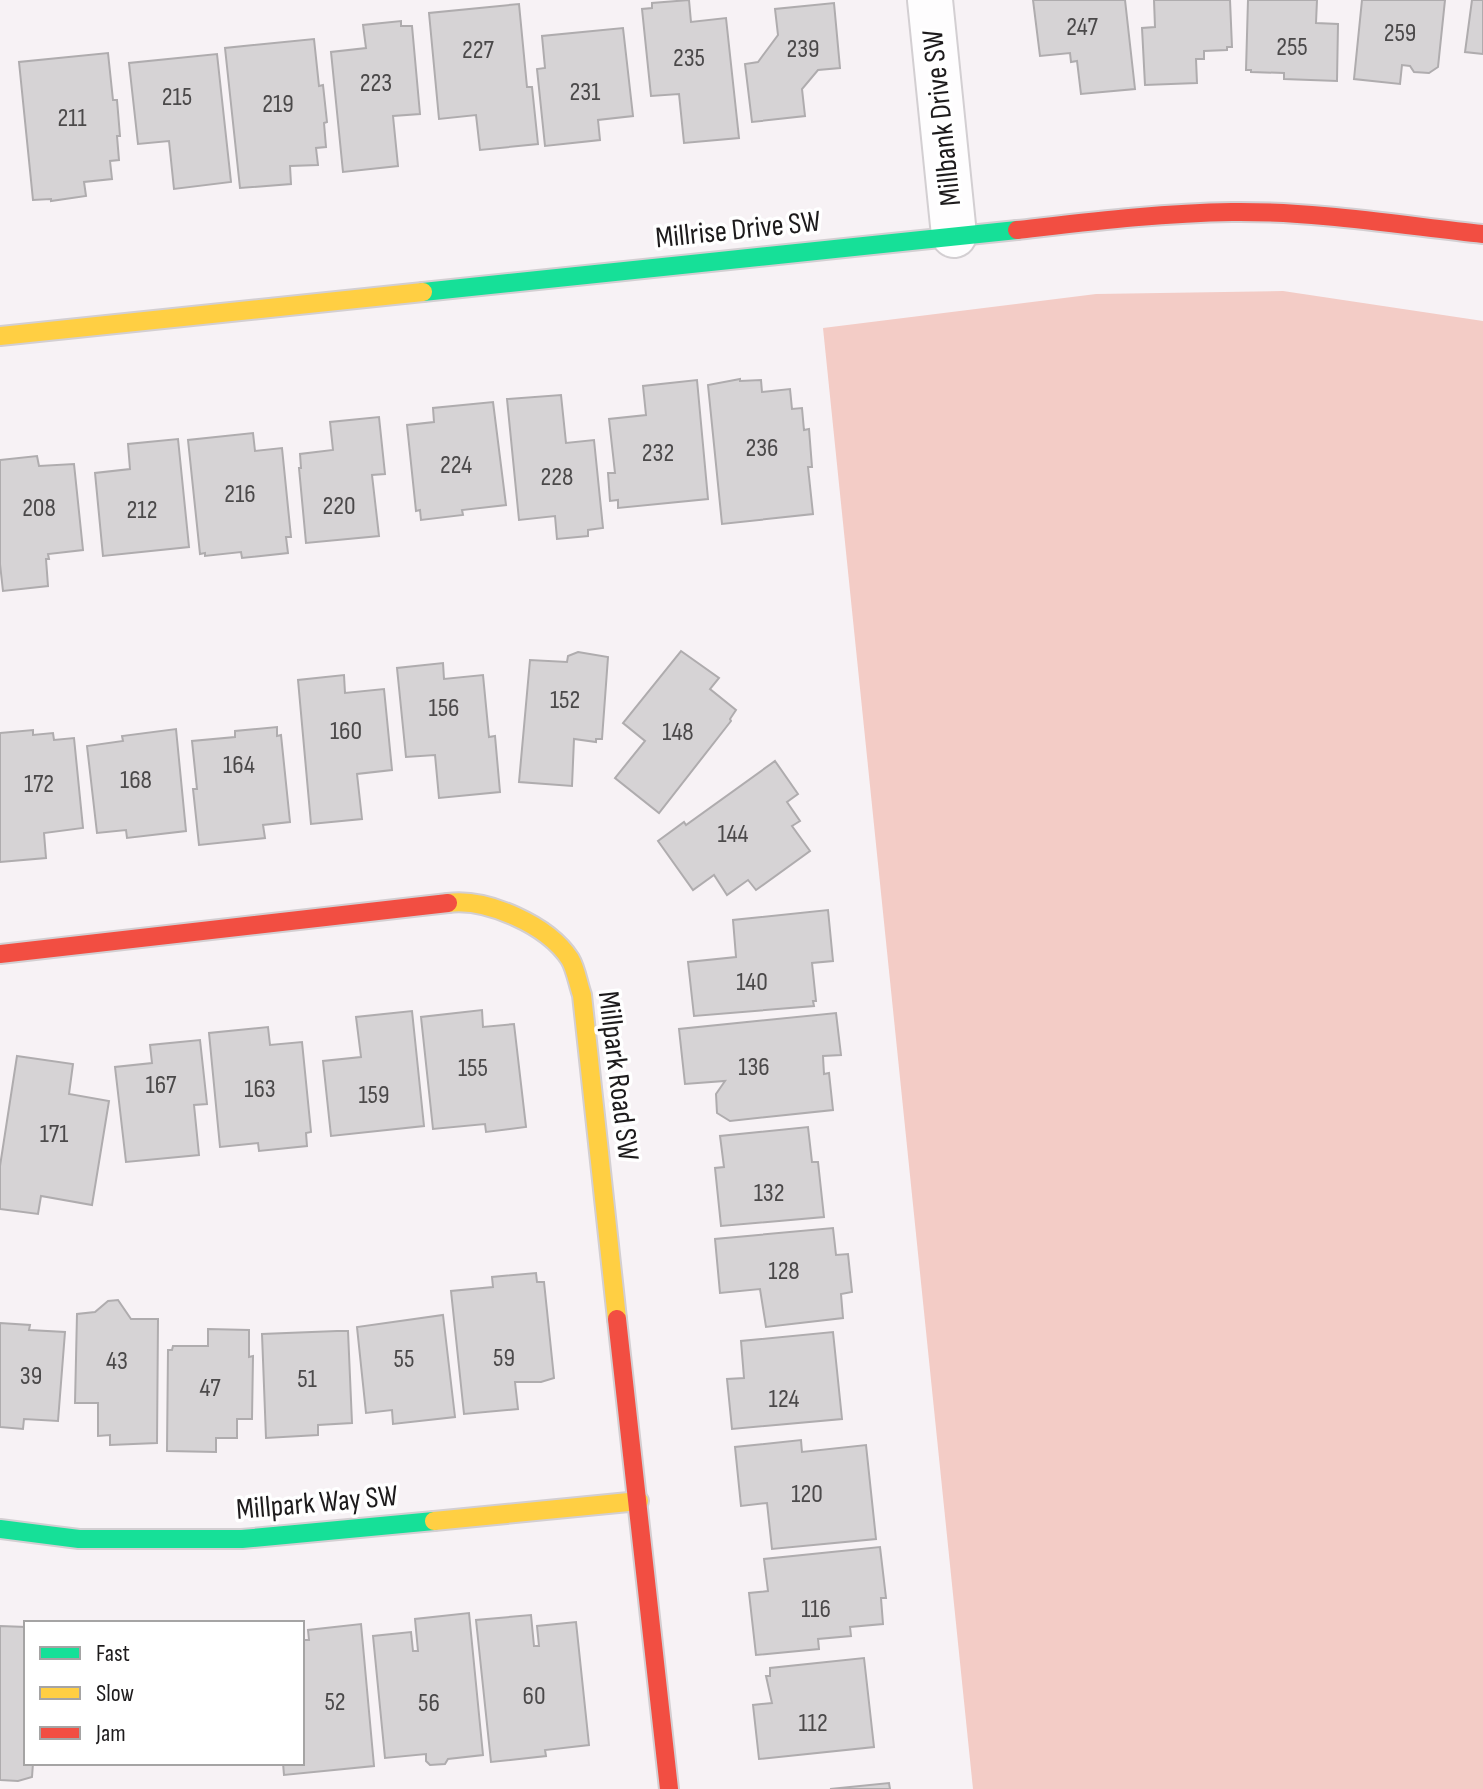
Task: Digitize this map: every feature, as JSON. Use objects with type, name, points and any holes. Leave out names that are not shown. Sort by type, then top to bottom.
[{"type":"street","name":"Millbank Drive SW","points":[[930,0],[954,235]]},
{"type":"street","name":"Millrise Drive SW","points":[[0,336],[1128,218],[1233,212],[1305,215],[1483,234]]},
{"type":"street","name":"Millpark Road SW","points":[[0,954],[462,901],[504,910],[546,935],[570,959],[582,995],[669,1789]]},
{"type":"street","name":"Millpark Way SW","points":[[0,1529],[79,1539],[242,1539],[639,1501]]},
{"type":"shaded area","points":[[1283,291],[1483,321],[1483,1789],[973,1789],[823,328],[1096,294]]},
{"type":"building","points":[[689,0],[691,22],[726,18],[739,138],[684,143],[679,94],[651,96],[642,9],[652,8],[652,3]]},
{"type":"building","points":[[1033,0],[1125,0],[1135,89],[1081,94],[1077,61],[1071,62],[1070,53],[1040,56]]},
{"type":"building","points":[[1154,0],[1230,0],[1232,47],[1204,51],[1204,59],[1196,59],[1197,83],[1145,85],[1142,28],[1155,27]]},
{"type":"building","points":[[1248,0],[1317,0],[1316,23],[1338,24],[1337,81],[1284,79],[1284,73],[1246,70]]},
{"type":"building","points":[[1362,0],[1445,0],[1438,67],[1429,73],[1414,72],[1410,66],[1402,65],[1400,84],[1354,79]]},
{"type":"building","points":[[1472,0],[1483,0],[1483,54],[1465,52]]},
{"type":"building","points":[[834,3],[840,68],[818,70],[802,89],[805,116],[752,122],[745,64],[758,62],[778,35],[775,9]]},
{"type":"building","points":[[519,4],[527,87],[532,87],[538,144],[480,150],[476,115],[439,119],[429,13]]},
{"type":"building","points":[[401,21],[401,26],[412,26],[420,114],[393,116],[398,166],[343,172],[331,52],[366,48],[363,25]]},
{"type":"building","points":[[623,28],[633,116],[598,120],[600,140],[545,146],[537,69],[545,68],[542,36]]},
{"type":"building","points":[[314,39],[327,122],[324,123],[326,147],[316,148],[318,165],[290,166],[291,184],[240,188],[225,48]]},
{"type":"building","points":[[108,53],[120,136],[117,136],[119,160],[110,161],[112,179],[84,182],[86,196],[33,200],[19,62]]},
{"type":"building","points":[[217,54],[231,182],[174,189],[169,141],[138,144],[129,63]]},
{"type":"building","points":[[740,379],[761,380],[762,392],[790,389],[792,409],[802,408],[804,430],[809,429],[812,467],[808,467],[813,514],[722,524],[708,385]]},
{"type":"building","points":[[697,380],[708,499],[618,508],[618,500],[610,501],[608,473],[615,473],[609,419],[646,415],[643,386]]},
{"type":"building","points":[[561,395],[566,443],[594,440],[603,528],[588,530],[588,536],[557,539],[555,516],[519,520],[507,399]]},
{"type":"building","points":[[493,402],[506,505],[462,510],[463,515],[421,520],[420,510],[416,511],[407,425],[434,422],[433,408]]},
{"type":"building","points":[[379,417],[385,474],[372,475],[379,536],[306,543],[300,454],[333,450],[330,422]]},
{"type":"building","points":[[253,433],[255,451],[282,448],[291,537],[286,537],[288,553],[242,558],[241,552],[200,554],[188,440]]},
{"type":"building","points":[[178,439],[189,547],[103,556],[95,473],[130,469],[128,444]]},
{"type":"building","points":[[37,456],[39,466],[74,464],[83,550],[48,554],[48,586],[3,591],[0,460]]},
{"type":"building","points":[[681,651],[719,678],[710,689],[736,710],[731,721],[659,813],[615,778],[645,741],[623,723]]},
{"type":"building","points":[[578,652],[608,657],[602,739],[596,739],[596,742],[574,739],[572,786],[519,782],[530,660],[567,662],[568,656]]},
{"type":"building","points":[[443,663],[444,679],[483,675],[489,737],[495,736],[500,792],[439,798],[435,755],[406,757],[397,668]]},
{"type":"building","points":[[344,675],[345,693],[384,689],[392,770],[357,774],[362,819],[311,824],[298,680]]},
{"type":"building","points":[[277,727],[277,736],[281,735],[290,822],[263,825],[265,838],[199,845],[192,741],[235,737],[235,731]]},
{"type":"building","points":[[176,729],[186,831],[127,838],[126,830],[97,833],[87,746],[123,741],[122,736]]},
{"type":"building","points":[[33,730],[33,735],[53,733],[54,740],[74,738],[83,828],[44,833],[46,858],[0,862],[0,733]]},
{"type":"building","points":[[775,761],[798,794],[787,802],[800,821],[792,826],[810,851],[756,890],[748,880],[727,895],[714,875],[693,890],[658,841],[684,822],[686,825]]},
{"type":"building","points":[[828,910],[833,961],[812,963],[814,1006],[694,1016],[688,962],[736,957],[733,920]]},
{"type":"building","points":[[482,1010],[483,1027],[514,1024],[526,1127],[486,1132],[485,1124],[433,1129],[421,1017]]},
{"type":"building","points":[[412,1011],[424,1126],[331,1136],[323,1061],[361,1057],[356,1017]]},
{"type":"building","points":[[836,1013],[841,1055],[823,1056],[824,1074],[829,1073],[833,1110],[730,1121],[717,1113],[716,1094],[725,1081],[685,1084],[679,1029]]},
{"type":"building","points":[[268,1027],[270,1045],[302,1042],[311,1132],[306,1133],[307,1146],[259,1151],[258,1143],[220,1147],[209,1033]]},
{"type":"building","points":[[200,1040],[207,1104],[194,1105],[199,1155],[126,1162],[115,1067],[152,1063],[150,1045]]},
{"type":"building","points":[[17,1056],[73,1064],[69,1094],[109,1101],[92,1205],[41,1196],[38,1214],[0,1209],[0,1166]]},
{"type":"building","points":[[808,1127],[812,1162],[818,1162],[824,1217],[721,1226],[715,1168],[724,1167],[720,1136]]},
{"type":"building","points":[[833,1228],[836,1255],[848,1254],[852,1292],[841,1294],[843,1318],[766,1327],[760,1289],[720,1293],[715,1239]]},
{"type":"building","points":[[536,1273],[537,1282],[544,1282],[554,1378],[541,1382],[515,1382],[518,1409],[464,1414],[451,1291],[493,1287],[492,1277]]},
{"type":"building","points":[[118,1300],[131,1319],[158,1319],[157,1443],[110,1445],[110,1435],[98,1436],[98,1403],[75,1403],[77,1314],[95,1312],[108,1301]]},
{"type":"building","points":[[443,1315],[455,1417],[393,1424],[392,1410],[366,1413],[357,1327]]},
{"type":"building","points":[[0,1323],[30,1325],[29,1330],[65,1332],[58,1421],[24,1419],[23,1429],[0,1427]]},
{"type":"building","points":[[208,1329],[249,1330],[249,1357],[253,1356],[252,1419],[237,1419],[237,1438],[216,1438],[216,1452],[167,1451],[168,1350],[172,1350],[173,1346],[208,1346]]},
{"type":"building","points":[[348,1331],[352,1423],[318,1425],[318,1435],[266,1438],[262,1334]]},
{"type":"building","points":[[833,1332],[842,1419],[732,1429],[727,1379],[744,1378],[741,1341]]},
{"type":"building","points":[[801,1440],[802,1452],[866,1445],[876,1539],[772,1549],[767,1503],[741,1506],[735,1447]]},
{"type":"building","points":[[880,1547],[886,1598],[881,1598],[883,1624],[850,1627],[851,1636],[818,1639],[819,1649],[756,1655],[749,1593],[768,1591],[764,1559]]},
{"type":"building","points":[[469,1613],[483,1755],[448,1759],[445,1764],[430,1765],[426,1754],[385,1758],[373,1636],[411,1632],[413,1651],[418,1651],[415,1619]]},
{"type":"building","points":[[531,1615],[534,1646],[539,1646],[537,1626],[576,1622],[589,1745],[545,1750],[546,1756],[491,1762],[476,1620]]},
{"type":"building","points":[[361,1624],[374,1766],[284,1775],[283,1765],[304,1765],[304,1640],[309,1640],[308,1630]]},
{"type":"building","points":[[0,1626],[24,1627],[24,1765],[33,1765],[32,1777],[18,1781],[0,1780]]},
{"type":"building","points":[[864,1658],[874,1747],[759,1759],[753,1705],[772,1703],[766,1676],[770,1676],[770,1668]]},
{"type":"building","points":[[889,1783],[890,1789],[830,1789]]},
{"type":"traffic: fast","points":[[423,292],[1017,230]]},
{"type":"traffic: fast","points":[[0,1529],[79,1539],[242,1539],[434,1521]]},
{"type":"traffic: slow","points":[[0,336],[423,292]]},
{"type":"traffic: slow","points":[[448,903],[480,905],[515,916],[547,935],[574,967],[582,995],[617,1319]]},
{"type":"traffic: slow","points":[[434,1521],[639,1501]]},
{"type":"traffic: jam","points":[[1017,230],[1151,216],[1263,212],[1483,234]]},
{"type":"traffic: jam","points":[[0,954],[448,903]]},
{"type":"traffic: jam","points":[[617,1319],[669,1789]]}]
